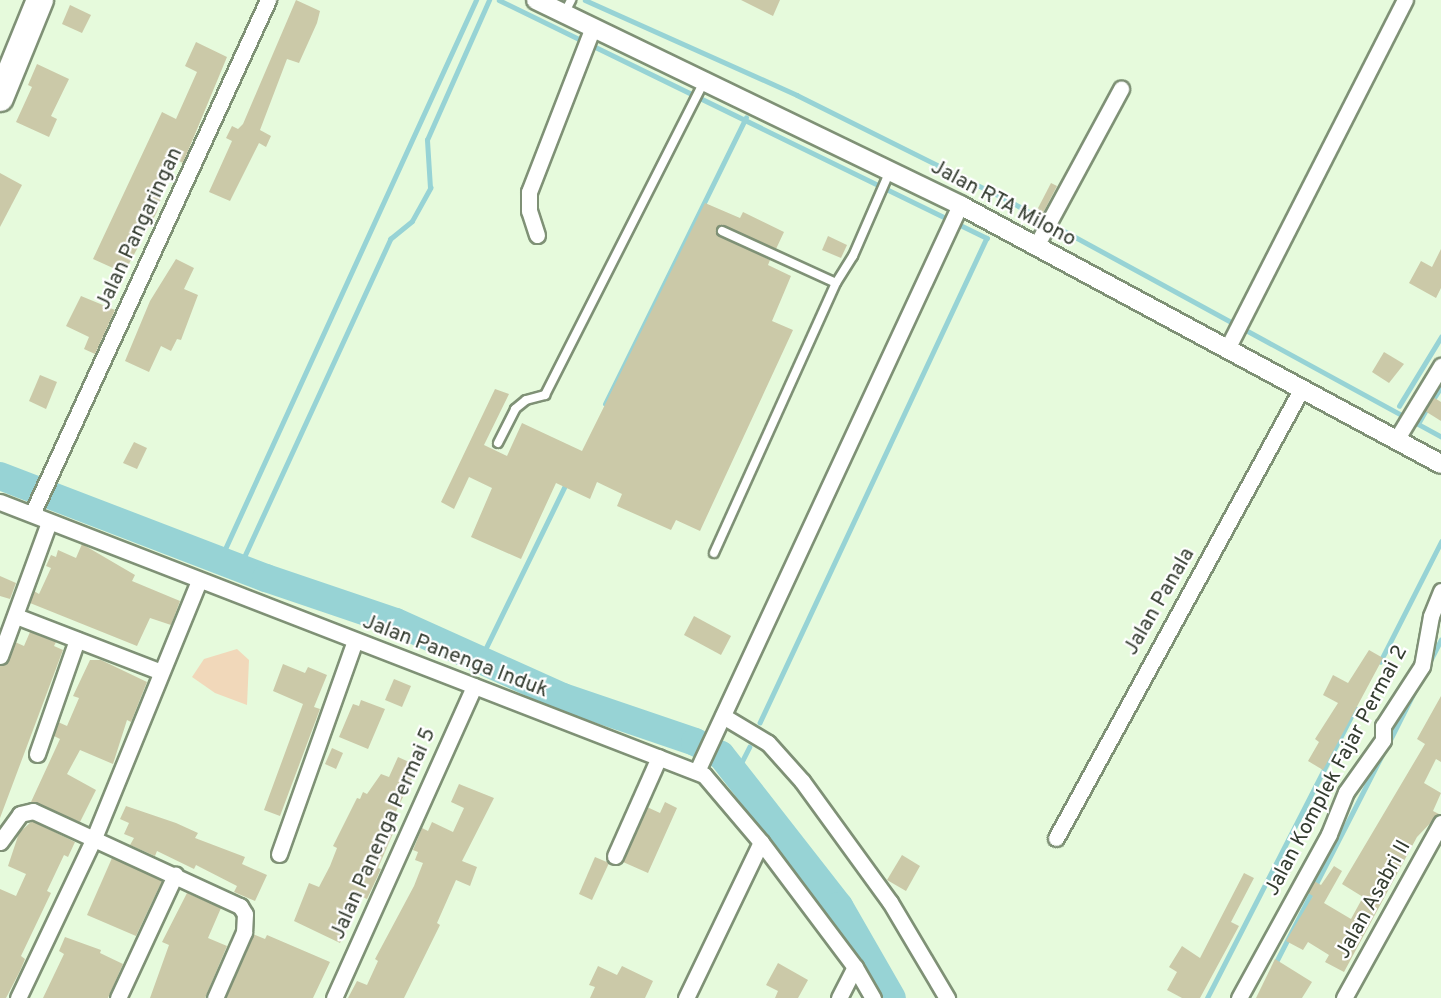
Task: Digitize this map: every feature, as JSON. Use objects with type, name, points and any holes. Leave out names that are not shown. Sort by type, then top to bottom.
[{"type":"highway","points":[[22,0],[26,30]]},
{"type":"highway","points":[[0,98],[40,0]]},
{"type":"street","name":"Jalan Pangaringan","points":[[34,508],[268,0]]},
{"type":"street","name":"Jalan RTA Milono","points":[[536,0],[568,7],[593,27],[702,85],[888,176],[960,205],[1441,464]]},
{"type":"street","points":[[1227,349],[1405,0]]},
{"type":"street","points":[[537,235],[529,211],[529,192],[593,27]]},
{"type":"street","points":[[1036,246],[1121,89]]},
{"type":"street","points":[[699,766],[960,205]]},
{"type":"street","points":[[1396,440],[1441,366]]},
{"type":"street","name":"Jalan Panala","points":[[1056,838],[1302,388]]},
{"type":"street","name":"Jalan Panenga Induk","points":[[0,502],[34,508],[49,522],[199,582],[659,757],[699,766],[722,791],[855,967],[873,998]]},
{"type":"street","points":[[0,656],[49,522]]},
{"type":"street","points":[[18,998],[94,838],[199,582]]},
{"type":"street","name":"Jalan Komplek Fajar Permai 2","points":[[1239,998],[1329,834],[1346,792],[1383,740],[1383,726],[1422,666],[1431,616],[1441,591]]},
{"type":"street","points":[[15,616],[161,672]]},
{"type":"street","points":[[37,754],[77,640]]},
{"type":"street","points":[[279,854],[355,641]]},
{"type":"street","name":"Jalan Panenga Permai 5","points":[[334,998],[474,686]]},
{"type":"street","points":[[723,716],[768,743],[802,781],[890,902],[948,998]]},
{"type":"street","points":[[615,856],[659,757]]},
{"type":"street","points":[[0,842],[20,814],[28,810],[240,906],[245,914],[244,932],[215,998]]},
{"type":"street","name":"Jalan Asabri II","points":[[1344,998],[1441,822]]},
{"type":"street","points":[[686,998],[761,842]]},
{"type":"street","points":[[118,998],[175,875]]},
{"type":"street","points":[[839,998],[855,967]]},
{"type":"lane","points":[[498,443],[515,409],[526,400],[545,395],[702,85]]},
{"type":"lane","points":[[714,553],[836,283],[854,256],[888,176]]},
{"type":"lane","points":[[722,231],[836,283]]},
{"type":"shaded area","points":[[237,649],[249,660],[247,705],[215,693],[192,677],[204,659]]},
{"type":"building","points":[[296,0],[320,11],[317,23],[299,63],[287,59],[260,130],[271,136],[266,147],[259,143],[230,201],[209,192],[232,141],[226,138],[232,126],[238,129],[243,124]]},
{"type":"building","points":[[741,0],[780,0],[773,16]]},
{"type":"building","points":[[70,5],[91,15],[82,33],[62,24]]},
{"type":"building","points":[[196,42],[227,57],[183,163],[175,159],[160,190],[163,191],[157,212],[124,273],[93,259],[162,112],[176,119],[197,72],[185,66]]},
{"type":"building","points":[[37,64],[69,79],[51,116],[57,119],[49,137],[16,122],[32,87],[28,85]]},
{"type":"building","points":[[0,173],[22,185],[0,227]]},
{"type":"building","points":[[1051,183],[1057,186],[1042,215],[1036,212]]},
{"type":"building","points":[[705,203],[740,218],[743,212],[784,232],[776,249],[724,226],[716,231],[720,236],[770,260],[768,265],[791,276],[772,321],[793,330],[700,531],[676,520],[671,530],[617,506],[622,494],[597,482],[590,499],[556,483],[521,559],[471,537],[492,488],[469,477],[454,509],[441,502],[495,389],[509,394],[484,445],[507,456],[522,423],[582,451]]},
{"type":"building","points":[[828,236],[847,245],[841,258],[822,250]]},
{"type":"building","points":[[1441,249],[1441,288],[1436,298],[1409,283],[1421,261],[1432,267]]},
{"type":"building","points":[[176,259],[194,268],[184,289],[198,295],[181,340],[177,339],[171,351],[161,346],[149,372],[125,361],[150,301]]},
{"type":"building","points":[[81,296],[115,310],[95,354],[84,349],[89,337],[66,326]]},
{"type":"building","points":[[1384,352],[1404,364],[1389,383],[1372,372]]},
{"type":"building","points":[[40,375],[57,382],[46,409],[29,401]]},
{"type":"building","points":[[1433,397],[1441,402],[1441,421],[1425,411]]},
{"type":"building","points":[[134,442],[147,448],[137,469],[123,463]]},
{"type":"building","points":[[82,544],[135,575],[132,581],[180,601],[171,625],[150,618],[137,646],[30,603],[34,591],[39,594],[51,568],[46,566],[51,555],[56,557],[58,550],[76,558]]},
{"type":"building","points":[[0,576],[16,583],[10,599],[0,596]]},
{"type":"building","points":[[694,616],[731,636],[721,655],[684,635]]},
{"type":"building","points":[[30,632],[56,642],[54,646],[63,650],[0,818],[0,666],[9,660],[15,642],[24,646]]},
{"type":"building","points":[[1369,650],[1383,658],[1323,770],[1308,761],[1319,742],[1315,739],[1338,703],[1323,695],[1333,675],[1348,683]]},
{"type":"building","points":[[90,660],[101,660],[147,682],[131,722],[127,720],[113,764],[80,750],[67,774],[96,790],[80,822],[31,802],[60,739],[54,736],[58,722],[67,726],[79,698],[73,696]]},
{"type":"building","points":[[283,664],[305,673],[308,667],[327,675],[314,707],[320,709],[280,816],[264,810],[303,704],[273,691]]},
{"type":"building","points":[[394,679],[411,686],[402,707],[385,700]]},
{"type":"building","points":[[1441,696],[1441,762],[1436,759],[1424,783],[1441,793],[1433,811],[1439,814],[1417,837],[1344,972],[1325,962],[1329,955],[1308,942],[1303,950],[1286,941],[1313,896],[1308,893],[1314,881],[1321,885],[1334,866],[1342,871],[1324,903],[1351,919],[1363,897],[1342,884],[1425,744],[1417,739]]},
{"type":"building","points":[[361,700],[385,709],[368,749],[339,737],[353,704],[359,706]]},
{"type":"building","points":[[332,748],[343,753],[336,769],[325,764]]},
{"type":"building","points":[[398,757],[418,766],[389,826],[395,829],[378,868],[381,869],[367,899],[360,896],[356,903],[352,901],[342,924],[347,927],[340,943],[294,921],[309,883],[319,887],[330,866],[337,848],[333,846],[357,798],[360,799],[363,792],[367,794],[381,774],[389,777]]},
{"type":"building","points":[[459,784],[494,798],[462,861],[477,867],[470,886],[456,880],[437,923],[440,925],[404,998],[348,998],[357,981],[367,985],[378,961],[375,959],[414,886],[423,863],[415,860],[418,852],[413,850],[422,828],[428,831],[432,822],[453,832],[464,808],[451,802]]},
{"type":"building","points":[[665,802],[677,808],[648,873],[623,862],[647,807],[660,813]]},
{"type":"building","points":[[126,806],[176,823],[198,833],[195,838],[245,857],[242,864],[267,875],[255,901],[234,892],[237,886],[196,865],[194,869],[157,851],[155,856],[130,845],[134,838],[124,834],[129,823],[120,819]]},
{"type":"building","points":[[32,821],[75,842],[68,857],[64,855],[47,891],[51,893],[21,956],[25,959],[20,971],[6,998],[0,998],[0,889],[16,896],[26,874],[8,866],[19,833]]},
{"type":"building","points":[[902,855],[920,866],[906,891],[887,880]]},
{"type":"building","points":[[595,857],[609,863],[592,900],[579,894]]},
{"type":"building","points":[[112,858],[162,881],[136,936],[87,915]]},
{"type":"building","points":[[1244,873],[1254,878],[1231,922],[1239,926],[1200,998],[1182,998],[1167,990],[1177,972],[1169,967],[1182,946],[1200,958]]},
{"type":"building","points":[[187,893],[221,908],[208,938],[227,946],[205,998],[150,998],[169,945],[162,942]]},
{"type":"building","points":[[253,934],[265,939],[267,935],[330,962],[313,998],[226,998]]},
{"type":"building","points":[[65,937],[101,950],[100,953],[123,964],[108,998],[43,998],[64,954],[59,951]]},
{"type":"building","points":[[1275,959],[1312,982],[1302,998],[1256,998]]},
{"type":"building","points":[[778,963],[808,980],[798,998],[775,998],[778,991],[766,985]]},
{"type":"building","points":[[598,966],[617,975],[622,966],[653,981],[645,998],[590,998],[595,987],[589,985]]},
{"type":"waterway","points":[[220,560],[476,0]]},
{"type":"waterway","points":[[239,568],[390,239],[412,221],[430,188],[427,140],[489,0]]},
{"type":"waterway","points":[[499,0],[987,238],[760,723]]},
{"type":"waterway","points":[[585,0],[797,95],[1002,197],[1441,436]]},
{"type":"waterway","points":[[605,404],[746,118]]},
{"type":"waterway","points":[[1399,406],[1441,337]]},
{"type":"waterway","points":[[1432,401],[1441,387]]},
{"type":"waterway","points":[[1418,424],[1427,408]]},
{"type":"waterway","points":[[0,476],[266,578],[396,622],[563,697],[695,742],[721,755],[839,906],[892,998]]},
{"type":"waterway","points":[[480,660],[567,482]]},
{"type":"waterway","points":[[0,483],[309,597],[547,698],[695,742]]},
{"type":"waterway","points":[[1380,662],[1441,542]]},
{"type":"waterway","points":[[1428,665],[1441,640]]},
{"type":"waterway","points":[[1389,742],[1416,688]]},
{"type":"waterway","points":[[1207,998],[1355,709]]},
{"type":"waterway","points":[[736,773],[749,747]]},
{"type":"waterway","points":[[1275,964],[1385,749]]}]
